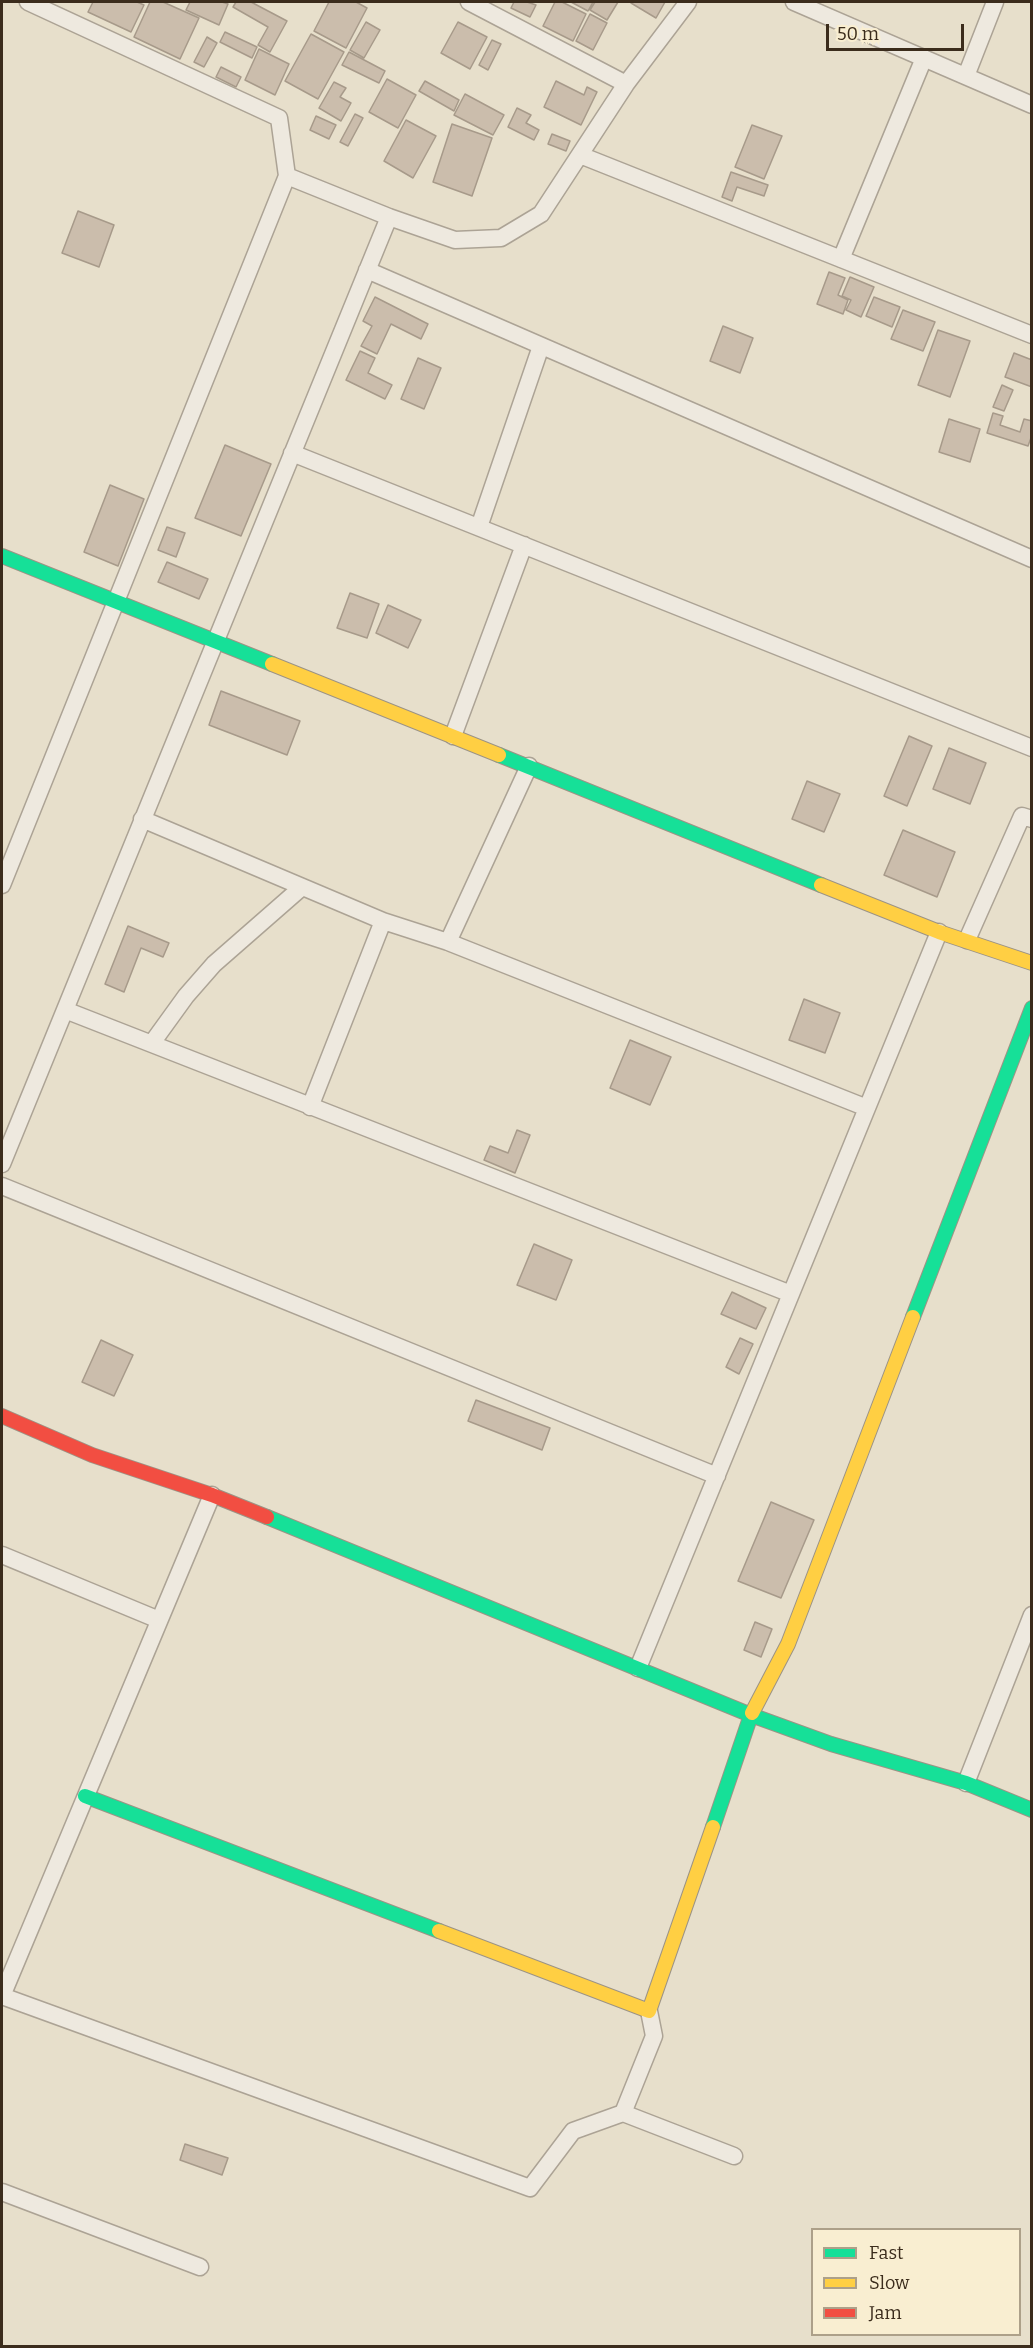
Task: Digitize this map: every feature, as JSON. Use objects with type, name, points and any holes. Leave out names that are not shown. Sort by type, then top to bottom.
[{"type":"street","points":[[2,885],[286,176],[279,118],[28,2]]},
{"type":"street","points":[[469,2],[626,84]]},
{"type":"street","points":[[286,176],[388,217],[455,240],[501,238],[541,214],[626,84],[688,2]]},
{"type":"street","points":[[794,2],[1032,105]]},
{"type":"street","points":[[966,76],[995,2]]},
{"type":"street","points":[[841,259],[924,58]]},
{"type":"street","points":[[580,155],[1032,335]]},
{"type":"street","points":[[2,1164],[388,217]]},
{"type":"street","points":[[367,270],[1032,559]]},
{"type":"street","points":[[480,527],[541,346]]},
{"type":"street","points":[[292,453],[1032,748]]},
{"type":"street","points":[[453,736],[524,545]]},
{"type":"street","points":[[2,556],[939,932],[1032,963]]},
{"type":"street","points":[[448,942],[529,766]]},
{"type":"street","points":[[967,940],[1022,816],[1032,819]]},
{"type":"street","points":[[142,819],[383,921],[448,942],[867,1108]]},
{"type":"street","points":[[153,1043],[186,996],[214,964],[302,887]]},
{"type":"street","points":[[310,1107],[383,921]]},
{"type":"street","points":[[638,1668],[939,932]]},
{"type":"street","points":[[623,2112],[654,2036],[649,2011],[751,1715],[788,1644],[1032,1008]]},
{"type":"street","points":[[64,1010],[791,1294]]},
{"type":"street","points":[[2,1186],[717,1476]]},
{"type":"street","points":[[2,1416],[92,1455],[212,1495],[751,1715],[831,1744],[966,1783],[1032,1810]]},
{"type":"street","points":[[212,1495],[2,1996],[530,2188],[573,2131],[623,2112],[734,2156]]},
{"type":"street","points":[[2,1555],[159,1620]]},
{"type":"street","points":[[966,1783],[1032,1615]]},
{"type":"street","points":[[85,1796],[649,2011]]},
{"type":"street","points":[[2,2192],[200,2267]]},
{"type":"building","points":[[93,2],[137,2],[144,5],[131,32],[88,12]]},
{"type":"building","points":[[150,2],[163,2],[199,18],[180,59],[134,37]]},
{"type":"building","points":[[190,2],[228,4],[219,25],[186,10]]},
{"type":"building","points":[[236,2],[251,2],[287,21],[270,52],[258,45],[268,27],[233,7]]},
{"type":"building","points":[[329,2],[356,2],[367,8],[346,48],[314,31]]},
{"type":"building","points":[[514,2],[536,5],[530,17],[511,8]]},
{"type":"building","points":[[555,2],[562,2],[586,14],[573,41],[543,26]]},
{"type":"building","points":[[571,2],[593,2],[588,11]]},
{"type":"building","points":[[595,2],[618,2],[607,20],[590,10]]},
{"type":"building","points":[[632,2],[665,2],[656,18]]},
{"type":"building","points":[[590,14],[607,23],[593,50],[576,41]]},
{"type":"building","points":[[366,22],[380,30],[364,58],[350,50]]},
{"type":"building","points":[[458,22],[487,37],[470,69],[441,53]]},
{"type":"building","points":[[225,32],[257,47],[252,58],[220,42]]},
{"type":"building","points":[[311,34],[344,52],[318,99],[285,81]]},
{"type":"building","points":[[207,37],[217,43],[204,67],[194,62]]},
{"type":"building","points":[[492,40],[501,44],[488,70],[479,65]]},
{"type":"building","points":[[259,49],[289,64],[275,95],[245,80]]},
{"type":"building","points":[[349,52],[385,71],[379,83],[342,65]]},
{"type":"building","points":[[221,67],[241,77],[236,87],[216,77]]},
{"type":"building","points":[[387,79],[416,95],[398,128],[369,112]]},
{"type":"building","points":[[425,81],[459,100],[454,111],[419,91]]},
{"type":"building","points":[[556,81],[584,95],[587,87],[597,92],[581,125],[544,107]]},
{"type":"building","points":[[334,82],[346,88],[340,97],[351,103],[341,121],[319,108]]},
{"type":"building","points":[[465,94],[504,115],[493,135],[454,115]]},
{"type":"building","points":[[517,108],[531,115],[526,123],[539,130],[534,140],[508,127]]},
{"type":"building","points":[[355,114],[363,118],[348,146],[340,142]]},
{"type":"building","points":[[316,116],[336,125],[329,139],[310,130]]},
{"type":"building","points":[[406,120],[436,136],[413,178],[384,161]]},
{"type":"building","points":[[452,124],[492,138],[472,196],[433,182]]},
{"type":"building","points":[[752,125],[782,136],[764,179],[735,167]]},
{"type":"building","points":[[552,134],[570,141],[566,151],[548,144]]},
{"type":"building","points":[[731,172],[768,185],[764,196],[737,187],[732,201],[722,197]]},
{"type":"building","points":[[78,211],[114,225],[99,267],[62,253]]},
{"type":"building","points":[[829,272],[845,278],[838,295],[848,300],[843,314],[817,304]]},
{"type":"building","points":[[850,277],[874,287],[861,317],[846,310],[851,300],[842,296]]},
{"type":"building","points":[[375,297],[428,324],[421,339],[391,324],[377,354],[361,346],[372,326],[363,321]]},
{"type":"building","points":[[874,297],[900,307],[892,327],[866,316]]},
{"type":"building","points":[[903,310],[935,322],[923,351],[891,339]]},
{"type":"building","points":[[723,326],[753,338],[740,373],[710,361]]},
{"type":"building","points":[[938,330],[970,341],[950,397],[918,385]]},
{"type":"building","points":[[360,351],[375,358],[368,373],[392,385],[385,399],[346,380]]},
{"type":"building","points":[[1014,353],[1032,360],[1032,387],[1005,377]]},
{"type":"building","points":[[418,358],[441,368],[424,409],[401,399]]},
{"type":"building","points":[[1002,385],[1013,390],[1004,411],[993,407]]},
{"type":"building","points":[[993,413],[1003,416],[1000,425],[1020,432],[1024,419],[1032,421],[1032,435],[1028,446],[987,433]]},
{"type":"building","points":[[949,419],[980,429],[970,462],[939,452]]},
{"type":"building","points":[[225,445],[271,464],[241,536],[195,518]]},
{"type":"building","points":[[110,485],[144,499],[118,566],[84,552]]},
{"type":"building","points":[[167,527],[185,533],[176,557],[158,550]]},
{"type":"building","points":[[167,562],[208,579],[199,599],[158,582]]},
{"type":"building","points":[[350,593],[379,604],[367,638],[337,628]]},
{"type":"building","points":[[388,605],[421,620],[408,648],[376,633]]},
{"type":"building","points":[[221,691],[300,721],[287,755],[209,725]]},
{"type":"building","points":[[909,736],[932,746],[907,806],[884,796]]},
{"type":"building","points":[[949,748],[986,763],[970,804],[933,789]]},
{"type":"building","points":[[807,781],[840,794],[824,832],[792,819]]},
{"type":"building","points":[[903,830],[955,852],[937,897],[884,875]]},
{"type":"building","points":[[128,926],[169,943],[163,957],[141,948],[124,992],[105,984]]},
{"type":"building","points":[[804,999],[840,1013],[825,1053],[789,1040]]},
{"type":"building","points":[[630,1040],[671,1057],[650,1105],[610,1088]]},
{"type":"building","points":[[517,1130],[530,1135],[515,1173],[484,1160],[490,1146],[508,1153]]},
{"type":"building","points":[[534,1244],[572,1260],[556,1300],[517,1285]]},
{"type":"building","points":[[732,1292],[766,1308],[756,1329],[721,1314]]},
{"type":"building","points":[[740,1338],[753,1344],[739,1374],[726,1367]]},
{"type":"building","points":[[101,1340],[133,1355],[114,1396],[82,1382]]},
{"type":"building","points":[[476,1400],[550,1428],[542,1450],[468,1421]]},
{"type":"building","points":[[771,1502],[814,1520],[781,1598],[738,1581]]},
{"type":"building","points":[[755,1622],[772,1629],[761,1657],[744,1650]]},
{"type":"building","points":[[185,2144],[228,2158],[222,2175],[180,2160]]},
{"type":"traffic: fast","points":[[2,556],[272,664]]},
{"type":"traffic: fast","points":[[499,755],[821,885]]},
{"type":"traffic: fast","points":[[913,1317],[1032,1008]]},
{"type":"traffic: fast","points":[[267,1517],[751,1715],[752,1713]]},
{"type":"traffic: fast","points":[[713,1827],[751,1715],[831,1744],[966,1783],[1032,1810]]},
{"type":"traffic: fast","points":[[85,1796],[439,1931]]},
{"type":"traffic: slow","points":[[272,664],[499,755]]},
{"type":"traffic: slow","points":[[821,885],[939,932],[1032,963]]},
{"type":"traffic: slow","points":[[752,1713],[788,1644],[913,1317]]},
{"type":"traffic: slow","points":[[439,1931],[649,2011],[713,1827]]},
{"type":"traffic: jam","points":[[2,1416],[92,1455],[212,1495],[267,1517]]}]
